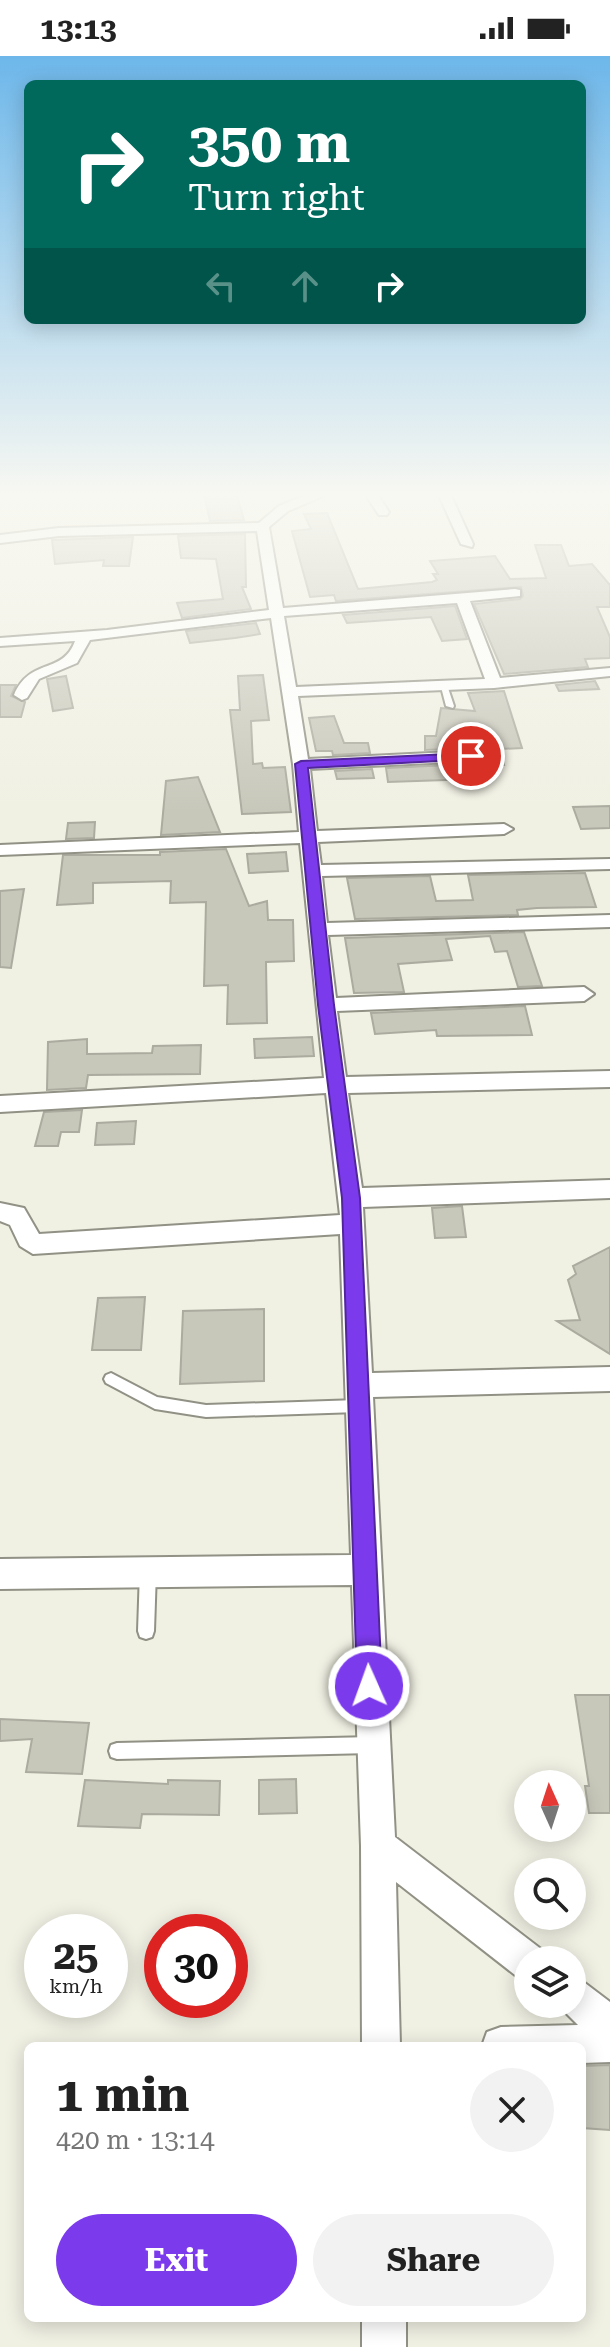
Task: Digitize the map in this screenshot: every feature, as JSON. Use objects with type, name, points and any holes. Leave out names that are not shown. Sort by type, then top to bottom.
[{"type":"street","points":[[273,598],[301,764],[326,1005],[351,1198],[378,1846],[381,2042]]},
{"type":"street","points":[[0,642],[84,636],[275,613],[462,598],[494,683]]},
{"type":"street","points":[[22,695],[25,684],[33,676],[75,660],[81,653],[84,636]]},
{"type":"street","points":[[289,692],[494,683],[610,672]]},
{"type":"street","points":[[301,764],[471,756]]},
{"type":"street","points":[[0,850],[504,829]]},
{"type":"street","points":[[312,871],[610,864]]},
{"type":"street","points":[[318,929],[610,921]]},
{"type":"street","points":[[326,1005],[584,994]]},
{"type":"street","points":[[0,1104],[337,1085],[610,1079]]},
{"type":"street","points":[[351,1198],[610,1189]]},
{"type":"street","points":[[0,1212],[12,1212],[19,1217],[28,1241],[33,1244],[352,1224]]},
{"type":"street","points":[[358,1396],[610,1379]]},
{"type":"street","points":[[0,1574],[365,1570]]},
{"type":"street","points":[[378,1846],[514,1951]]},
{"type":"street","points":[[586,2007],[610,2026]]},
{"type":"street","points":[[586,2044],[610,2043]]},
{"type":"street","points":[[384,2322],[384,2347]]},
{"type":"lane","points":[[443,685],[450,706]]},
{"type":"lane","points":[[111,1379],[155,1403],[206,1411],[358,1396]]},
{"type":"lane","points":[[146,1631],[148,1571]]},
{"type":"lane","points":[[117,1751],[372,1745]]},
{"type":"building","points":[[246,598],[251,609],[182,618],[177,603]]},
{"type":"building","points":[[335,598],[377,598],[336,601]]},
{"type":"building","points":[[610,598],[610,607],[597,607],[610,637],[610,658],[585,659],[588,667],[504,674],[474,604],[520,599]]},
{"type":"building","points":[[455,606],[467,639],[442,641],[431,617],[347,623],[343,615]]},
{"type":"building","points":[[256,623],[260,634],[235,638],[190,643],[186,631]]},
{"type":"building","points":[[263,675],[269,720],[251,721],[253,764],[262,763],[263,768],[285,767],[291,812],[242,814],[230,710],[240,710],[238,676]]},
{"type":"building","points":[[66,676],[73,708],[53,711],[47,679]]},
{"type":"building","points":[[595,681],[599,689],[559,691],[556,685]]},
{"type":"building","points":[[0,685],[16,685],[11,696],[25,702],[21,717],[0,717]]},
{"type":"building","points":[[504,691],[522,748],[500,749],[504,765],[472,765],[475,779],[388,782],[386,768],[471,764],[481,759],[481,753],[471,748],[425,750],[425,736],[436,736],[441,708],[475,711],[468,693]]},
{"type":"building","points":[[334,716],[344,743],[368,743],[370,753],[333,755],[332,751],[316,751],[309,718]]},
{"type":"building","points":[[372,769],[374,778],[337,779],[335,771]]},
{"type":"building","points":[[198,777],[220,832],[161,835],[166,781]]},
{"type":"building","points":[[610,806],[610,828],[581,829],[573,807]]},
{"type":"building","points":[[95,822],[94,838],[66,839],[68,823]]},
{"type":"building","points":[[226,849],[249,906],[267,901],[268,920],[293,920],[294,961],[266,962],[267,1023],[227,1024],[228,985],[204,986],[206,902],[170,903],[171,881],[93,883],[93,903],[57,905],[63,855],[160,855],[160,852]]},
{"type":"building","points":[[286,852],[288,871],[249,873],[247,854]]},
{"type":"building","points":[[585,873],[596,907],[517,910],[518,915],[355,919],[347,878],[430,876],[436,901],[473,900],[468,875]]},
{"type":"building","points":[[24,889],[11,968],[0,967],[0,891]]},
{"type":"building","points":[[524,932],[542,986],[518,987],[507,951],[495,952],[490,936],[446,939],[452,960],[398,964],[404,992],[354,993],[345,938]]},
{"type":"building","points":[[525,1006],[532,1035],[437,1036],[436,1030],[375,1034],[371,1013]]},
{"type":"building","points":[[312,1037],[314,1056],[255,1058],[254,1039]]},
{"type":"building","points":[[87,1039],[87,1054],[152,1053],[153,1046],[201,1045],[200,1074],[88,1075],[86,1088],[47,1090],[48,1042]]},
{"type":"building","points":[[82,1110],[79,1132],[61,1132],[58,1146],[35,1146],[44,1112]]},
{"type":"building","points":[[136,1121],[134,1144],[95,1145],[97,1123]]},
{"type":"building","points":[[462,1206],[466,1237],[435,1238],[432,1208]]},
{"type":"building","points":[[610,1247],[610,1354],[557,1321],[580,1320],[568,1280],[576,1274],[573,1266]]},
{"type":"building","points":[[145,1297],[141,1350],[92,1350],[98,1298]]},
{"type":"building","points":[[264,1309],[264,1381],[180,1384],[183,1311]]},
{"type":"building","points":[[575,1695],[610,1695],[610,1813],[589,1813],[586,1786],[589,1786]]},
{"type":"building","points":[[0,1719],[89,1723],[82,1774],[26,1772],[32,1739],[0,1741]]},
{"type":"building","points":[[296,1779],[297,1813],[259,1814],[259,1780]]},
{"type":"building","points":[[85,1780],[168,1784],[168,1780],[220,1781],[219,1815],[142,1814],[140,1828],[78,1826]]},
{"type":"building","points":[[610,2065],[610,2130],[586,2128],[586,2066]]},
{"type":"route","points":[[369,1686],[351,1198],[326,1005],[301,764],[471,756]]}]
